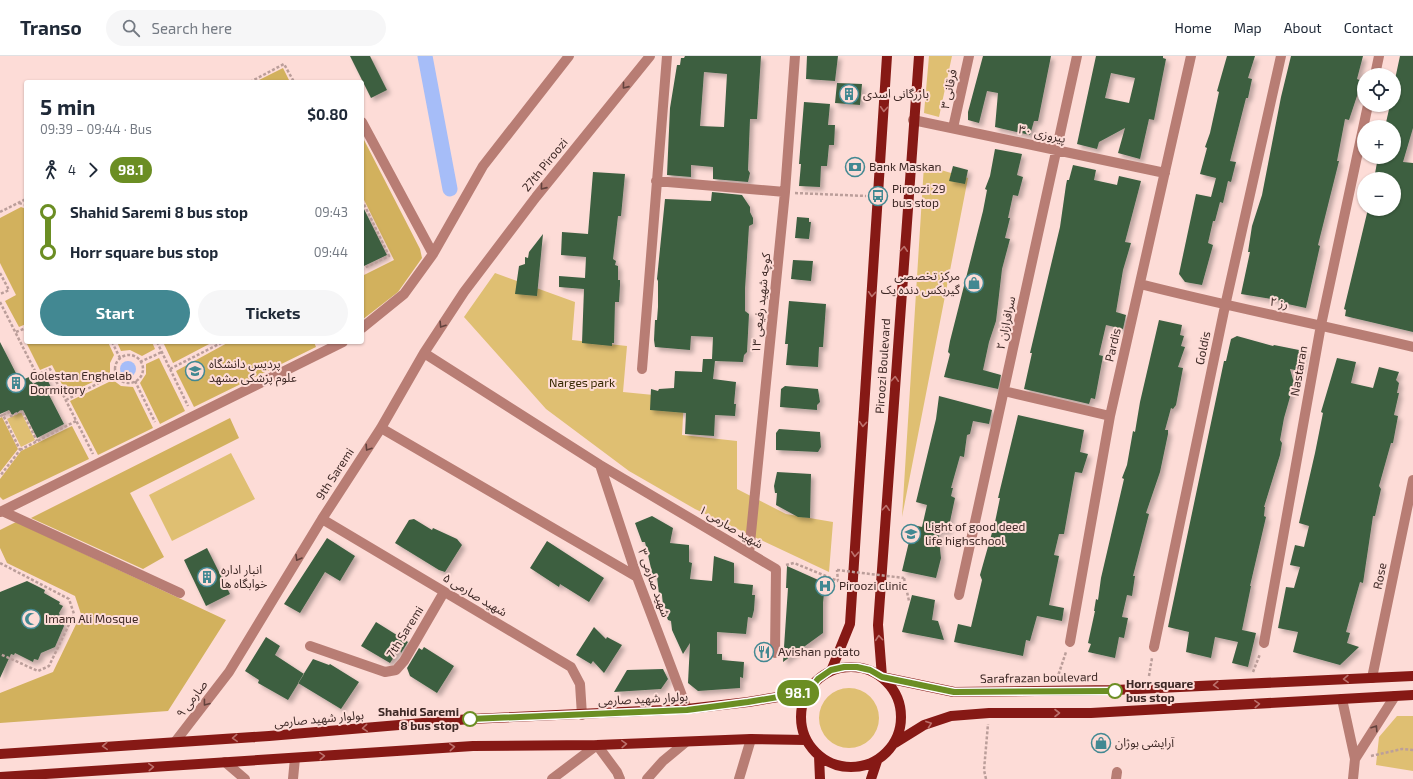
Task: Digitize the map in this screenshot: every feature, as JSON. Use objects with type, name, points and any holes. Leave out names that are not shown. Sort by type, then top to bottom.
[{"type":"main road","name":"Piroozi Boulevard","points":[[831,670],[850,624],[887,56]]},
{"type":"main road","name":"Piroozi Boulevard","points":[[882,677],[878,625],[913,120],[919,56]]},
{"type":"main road","points":[[844,667],[857,667],[870,670],[882,677],[892,688],[899,700],[902,715],[901,730],[895,743],[887,753],[877,761],[863,767],[847,768],[832,764],[819,756],[806,740],[802,728],[801,716],[802,703],[818,679],[831,670],[844,667]]},
{"type":"main road","name":"Sarafrazan boulevard","points":[[882,677],[954,692],[1146,689],[1413,676]]},
{"type":"main road","name":"بولوار شهید صارمی","points":[[0,754],[269,736],[470,719],[687,710],[808,692]]},
{"type":"main road","points":[[895,743],[924,725],[951,716],[989,713],[1091,712],[1413,695]]},
{"type":"main road","points":[[0,777],[27,777],[225,762],[473,746],[597,745],[751,739],[806,740]]},
{"type":"main road","points":[[819,756],[820,779]]},
{"type":"main road","points":[[871,779],[877,761]]},
{"type":"street","points":[[364,326],[404,294],[433,254],[483,166],[569,56]]},
{"type":"street","name":"27th Piroozi","points":[[464,292],[536,196],[650,56]]},
{"type":"street","points":[[642,369],[667,56]]},
{"type":"street","name":"کوچه شهید رفیعی ۱۳","points":[[749,553],[785,192],[795,56]]},
{"type":"street","name":"فرقانی ۳","points":[[953,128],[969,56]]},
{"type":"street","name":"سرافرازان ۲","points":[[960,595],[1077,56]]},
{"type":"street","name":"Pardis","points":[[1070,642],[1110,416],[1191,56]]},
{"type":"street","name":"Goldis","points":[[1154,647],[1225,306],[1281,56]]},
{"type":"street","points":[[1376,68],[1379,56]]},
{"type":"street","name":"Nastaran","points":[[1264,643],[1321,325],[1367,112]]},
{"type":"street","name":"پیروزی ۳۰","points":[[913,120],[1165,173]]},
{"type":"street","points":[[364,126],[433,254]]},
{"type":"street","points":[[656,181],[785,192]]},
{"type":"street","name":"رز ۲","points":[[1140,284],[1225,306],[1321,325],[1413,347]]},
{"type":"street","name":"9th Saremi","points":[[322,518],[381,428],[424,353],[464,292]]},
{"type":"street","points":[[1,512],[338,344]]},
{"type":"street","name":"شهید صارمی ۱","points":[[424,353],[600,465],[776,568]]},
{"type":"street","points":[[1004,391],[1110,416]]},
{"type":"street","points":[[381,428],[637,578]]},
{"type":"street","name":"شهید صارمی ۳","points":[[600,465],[637,578],[687,710]]},
{"type":"street","name":"Rose","points":[[1372,678],[1413,480]]},
{"type":"street","points":[[1,512],[180,593]]},
{"type":"street","name":"شهید صارمی ۵","points":[[322,518],[571,667],[580,684],[582,715]]},
{"type":"street","name":"صارمی ۹","points":[[175,742],[229,672],[322,518]]},
{"type":"street","points":[[775,653],[776,568]]},
{"type":"street","name":"7th Saremi","points":[[310,646],[385,672],[396,670],[404,661],[444,592]]},
{"type":"street","points":[[1355,759],[1396,696]]},
{"type":"street","points":[[1342,699],[1355,759],[1353,779]]},
{"type":"street","points":[[739,779],[743,774],[751,739]]},
{"type":"street","points":[[647,779],[663,761],[686,742]]},
{"type":"street","points":[[552,779],[597,745],[617,772],[620,779]]},
{"type":"street","points":[[293,779],[295,758]]},
{"type":"street","points":[[225,762],[245,779]]},
{"type":"path","points":[[254,80],[284,64],[293,80]]},
{"type":"path","points":[[785,192],[878,196]]},
{"type":"path","points":[[0,212],[24,200]]},
{"type":"path","points":[[18,203],[24,204]]},
{"type":"path","points":[[364,204],[389,256],[364,268]]},
{"type":"path","points":[[0,273],[9,290],[0,294]]},
{"type":"path","points":[[0,302],[37,375],[50,369],[96,460]]},
{"type":"path","points":[[16,332],[24,329]]},
{"type":"path","points":[[113,344],[120,358]]},
{"type":"path","points":[[158,344],[193,417]]},
{"type":"path","points":[[170,369],[219,344]]},
{"type":"path","points":[[140,362],[162,352]]},
{"type":"path","points":[[133,356],[140,362],[142,371],[141,375],[135,381],[130,383],[122,381],[116,374],[115,365],[120,358],[133,356]]},
{"type":"path","points":[[66,400],[116,374]]},
{"type":"path","points":[[135,381],[160,433]]},
{"type":"path","points":[[20,450],[1,416],[9,412],[11,416],[22,411],[37,441]]},
{"type":"path","points":[[0,476],[20,450],[76,421]]},
{"type":"path","points":[[0,563],[69,599],[74,614],[49,666],[38,671],[0,654]]},
{"type":"path","points":[[776,568],[794,563],[838,581],[837,570],[904,578],[909,601]]},
{"type":"path","points":[[1053,691],[1070,642]]},
{"type":"path","points":[[1248,683],[1264,643]]},
{"type":"path","points":[[1146,689],[1154,647]]},
{"type":"path","points":[[986,779],[984,770],[989,713]]},
{"type":"path","points":[[1355,759],[1402,749],[1413,750]]},
{"type":"green space","points":[[929,56],[952,56],[939,117],[924,113]]},
{"type":"green space","points":[[924,165],[968,178],[902,517]]},
{"type":"green space","name":"Narges park","points":[[495,273],[575,302],[572,340],[627,346],[623,392],[684,398],[682,435],[737,441],[737,489],[786,514],[833,522],[829,572],[695,509],[629,471],[546,409],[464,317]]},
{"type":"green space","points":[[21,412],[35,440],[21,447],[7,419]]},
{"type":"green space","points":[[231,453],[255,499],[172,541],[149,495]]},
{"type":"green space","points":[[843,688],[855,688],[866,693],[874,701],[879,712],[877,730],[866,743],[855,748],[843,748],[832,743],[824,735],[819,724],[819,712],[824,701],[832,693]]},
{"type":"green space","points":[[1397,716],[1413,716],[1413,771],[1376,765],[1379,737]]},
{"type":"shaded area","points":[[283,68],[289,80],[259,80]]},
{"type":"shaded area","points":[[364,140],[420,249],[422,258],[398,292],[364,318],[364,275],[394,260],[364,200]]},
{"type":"shaded area","points":[[21,207],[24,208],[24,325],[19,327],[5,301],[16,295],[0,263],[0,218]]},
{"type":"shaded area","points":[[27,344],[109,344],[114,355],[110,363],[110,374],[67,394],[52,365],[40,370]]},
{"type":"shaded area","points":[[118,344],[153,344],[155,349],[142,356],[130,350],[121,351]]},
{"type":"shaded area","points":[[164,344],[209,344],[173,363]]},
{"type":"shaded area","points":[[225,344],[315,344],[316,347],[194,407],[176,371]]},
{"type":"shaded area","points":[[159,358],[185,411],[160,424],[140,383],[146,374],[146,364]]},
{"type":"shaded area","points":[[113,380],[121,386],[133,387],[153,428],[98,455],[70,401]]},
{"type":"shaded area","points":[[2,417],[18,449],[0,472],[0,418]]},
{"type":"shaded area","points":[[230,418],[239,438],[130,493],[164,557],[143,569],[31,518]]},
{"type":"shaded area","points":[[72,426],[89,459],[3,500],[0,497],[0,479],[21,451]]},
{"type":"shaded area","points":[[16,522],[226,620],[168,711],[0,723],[0,693],[53,672],[81,614],[75,596],[7,563],[0,548],[0,530]]},
{"type":"water","points":[[125,361],[131,361],[136,366],[134,375],[131,377],[125,377],[120,372],[120,366]]},
{"type":"building","points":[[350,56],[370,56],[387,90],[371,98],[364,84],[364,80],[362,80]]},
{"type":"building","points":[[685,56],[761,56],[757,119],[750,119],[748,170],[750,173],[748,182],[713,179],[713,167],[691,165],[691,177],[667,175],[670,108],[677,65],[680,65],[681,58],[684,58]],"holes":[[[704,72],[727,74],[724,127],[700,126]]]},
{"type":"building","points":[[807,56],[838,56],[835,81],[806,79]]},
{"type":"building","points":[[983,56],[1051,56],[1038,121],[1034,121],[1030,135],[995,127],[998,93],[987,91],[979,123],[968,120],[968,112]]},
{"type":"building","points":[[1096,56],[1163,56],[1163,58],[1166,59],[1154,120],[1149,119],[1140,159],[1118,153],[1125,128],[1099,142],[1097,149],[1077,144]],"holes":[[[1111,73],[1135,78],[1129,103],[1105,98]]]},
{"type":"building","points":[[1227,56],[1255,56],[1248,78],[1252,79],[1248,98],[1246,98],[1230,161],[1236,162],[1231,182],[1228,181],[1223,203],[1220,202],[1215,221],[1213,221],[1208,243],[1213,245],[1202,285],[1185,282],[1179,274],[1196,194],[1211,197],[1216,178],[1200,174],[1207,148],[1205,147],[1210,133],[1219,92],[1217,91]]},
{"type":"building","points":[[1291,56],[1363,56],[1360,68],[1357,68],[1357,96],[1349,120],[1345,119],[1337,161],[1339,161],[1318,245],[1320,246],[1306,308],[1283,303],[1283,301],[1241,294],[1250,252],[1248,252],[1252,226],[1262,195],[1281,97]]},
{"type":"building","points":[[1400,56],[1413,56],[1413,128],[1403,162],[1413,163],[1413,332],[1345,316],[1346,310],[1344,309],[1366,216],[1401,216],[1401,172],[1375,172],[1377,164],[1401,164],[1401,120],[1387,120],[1388,112],[1401,112],[1401,68],[1397,68]]},
{"type":"building","name":"بازرگانی اسدی","points":[[837,83],[862,84],[860,105],[835,103]]},
{"type":"building","points":[[804,102],[830,104],[828,125],[835,125],[834,145],[829,145],[827,166],[821,166],[820,187],[799,186],[801,164],[799,164]]},
{"type":"building","points":[[995,149],[1022,154],[1017,175],[1023,177],[1018,196],[1013,195],[1008,218],[1010,218],[1005,238],[1010,239],[1002,269],[996,321],[989,342],[983,370],[1001,375],[998,389],[944,377],[950,354],[948,352],[950,341],[983,211],[987,190],[985,189],[990,176]]},
{"type":"building","points":[[1073,165],[1096,170],[1094,180],[1117,185],[1119,176],[1141,181],[1125,242],[1131,243],[1123,270],[1116,312],[1126,315],[1123,329],[1106,325],[1099,355],[1103,356],[1095,399],[1091,398],[1089,404],[1024,389],[1032,353],[1030,353],[1060,227],[1067,180],[1069,180]]},
{"type":"building","points":[[953,166],[968,170],[965,184],[949,181]]},
{"type":"building","points":[[593,172],[625,174],[621,216],[618,216],[613,259],[616,261],[615,265],[618,266],[618,280],[620,280],[620,285],[619,302],[615,302],[614,343],[612,343],[612,346],[582,343],[584,289],[559,287],[559,276],[585,278],[586,257],[561,255],[562,232],[588,234]]},
{"type":"building","points":[[712,192],[742,195],[750,207],[750,212],[753,218],[753,224],[749,226],[745,289],[745,311],[749,314],[747,352],[744,355],[743,362],[715,361],[713,379],[736,382],[734,404],[736,404],[735,416],[715,415],[714,436],[685,434],[686,413],[650,410],[651,389],[658,391],[659,389],[674,388],[675,371],[702,372],[703,359],[712,359],[713,337],[691,336],[690,350],[655,347],[654,340],[655,320],[657,320],[658,307],[657,279],[665,199],[711,201]]},
{"type":"building","points":[[364,209],[387,255],[364,266]]},
{"type":"building","points":[[797,217],[809,218],[809,222],[811,222],[809,239],[795,238]]},
{"type":"building","points":[[543,234],[537,296],[515,294],[519,266],[525,264],[525,257],[528,258],[529,252]]},
{"type":"building","points":[[793,260],[813,261],[811,281],[791,279]]},
{"type":"building","points":[[789,301],[826,304],[823,347],[819,347],[818,367],[786,365],[788,344],[785,344]]},
{"type":"building","points":[[1159,320],[1182,325],[1180,335],[1184,336],[1181,346],[1185,347],[1178,367],[1183,368],[1176,405],[1173,409],[1171,408],[1165,430],[1168,430],[1168,434],[1160,472],[1146,513],[1149,514],[1133,576],[1135,576],[1132,596],[1127,595],[1122,617],[1128,618],[1124,638],[1119,637],[1115,658],[1088,652],[1091,644],[1088,643],[1096,599],[1098,600],[1101,578],[1124,479],[1122,478],[1127,465],[1133,431],[1135,432],[1140,402]]},
{"type":"building","points":[[1237,336],[1273,346],[1304,351],[1300,371],[1290,369],[1294,383],[1284,418],[1280,440],[1282,443],[1280,455],[1264,507],[1264,516],[1266,517],[1250,586],[1242,630],[1256,633],[1248,667],[1232,663],[1238,642],[1215,637],[1211,658],[1186,652],[1189,632],[1168,627],[1224,361],[1226,361],[1231,339]]},
{"type":"building","name":"Golestan Enghelab Dormitory","points":[[0,342],[20,381],[29,377],[33,384],[46,377],[51,387],[46,389],[64,424],[37,438],[23,410],[12,415],[9,410],[0,414]]},
{"type":"building","points":[[1337,358],[1356,362],[1351,383],[1373,388],[1379,367],[1399,372],[1396,380],[1399,383],[1397,393],[1399,393],[1394,415],[1398,416],[1393,443],[1391,443],[1379,486],[1381,489],[1375,516],[1373,516],[1363,583],[1360,582],[1346,632],[1350,633],[1347,643],[1359,647],[1340,665],[1293,652],[1298,632],[1278,628],[1286,587],[1294,588],[1300,567],[1290,565],[1295,545],[1304,547],[1309,526],[1299,523],[1323,413],[1321,412]]},
{"type":"building","points":[[785,386],[818,389],[820,402],[817,405],[817,410],[780,407],[781,389]]},
{"type":"building","points":[[939,396],[992,410],[989,424],[973,421],[970,434],[967,435],[964,457],[960,456],[951,488],[953,488],[951,496],[955,498],[948,531],[938,531],[941,558],[936,578],[902,571],[913,525],[922,527],[927,505],[916,502],[936,419]]},
{"type":"building","points":[[1018,415],[1084,430],[1080,452],[1088,454],[1082,473],[1075,472],[1064,534],[1059,534],[1054,555],[1059,556],[1049,605],[1064,608],[1062,621],[1037,616],[1030,641],[1026,640],[1023,656],[954,642],[958,624],[971,627],[982,580],[980,575],[995,522],[1000,498],[998,498]]},
{"type":"building","points":[[779,429],[820,432],[821,447],[818,452],[776,450],[776,433]]},
{"type":"building","points":[[777,472],[811,474],[810,518],[798,517],[776,505],[777,493],[775,493],[774,486]]},
{"type":"building","points":[[652,516],[673,528],[670,543],[689,545],[689,562],[692,563],[690,579],[712,581],[714,556],[734,563],[734,583],[753,585],[752,595],[755,595],[754,610],[752,618],[748,617],[746,634],[717,632],[717,654],[722,654],[722,660],[744,662],[743,678],[740,677],[740,688],[698,691],[688,683],[690,643],[683,654],[672,630],[671,621],[668,620],[666,615],[662,595],[659,594],[657,577],[653,577],[645,542],[642,542],[635,523]]},
{"type":"building","points":[[414,519],[432,530],[433,528],[457,539],[462,545],[445,572],[439,570],[395,543],[409,520]]},
{"type":"building","points":[[327,538],[355,556],[340,581],[325,572],[300,613],[284,604]]},
{"type":"building","points":[[547,541],[604,578],[589,602],[560,584],[559,587],[530,568]]},
{"type":"building","name":"انبار اداره خوابگاه ها","points":[[207,548],[230,594],[206,606],[184,560]]},
{"type":"building","points":[[787,566],[825,583],[823,633],[783,662],[788,588],[786,588]]},
{"type":"building","name":"Imam Ali Mosque","points":[[27,581],[45,590],[44,593],[60,602],[59,604],[63,606],[59,613],[64,626],[55,647],[41,653],[38,660],[34,659],[33,662],[15,653],[14,655],[11,654],[0,678],[0,592]]},
{"type":"building","points":[[912,595],[935,600],[932,620],[938,621],[944,640],[902,632]]},
{"type":"building","points":[[376,622],[408,642],[401,653],[400,648],[390,663],[361,646]]},
{"type":"building","points":[[594,627],[606,639],[607,637],[622,645],[604,673],[593,661],[591,664],[576,655]]},
{"type":"building","points":[[266,637],[280,646],[275,655],[304,674],[288,700],[258,683],[259,680],[245,671]]},
{"type":"building","points":[[424,647],[454,666],[437,693],[410,676],[407,668],[419,648],[422,650]]},
{"type":"building","points":[[313,659],[329,665],[330,664],[359,682],[341,709],[298,683]]},
{"type":"building","points":[[663,669],[668,679],[661,689],[614,692],[627,670]]},
{"type":"waterway","points":[[425,56],[450,189]]},
{"type":"bus line","name":"98.1","points":[[470,719],[687,710],[748,702],[808,692],[818,679],[831,670],[844,667],[857,667],[870,670],[882,677],[919,686],[954,692],[1115,691]]},
{"type":"place","name":"بازرگانی اسدی","points":[[849,94]]},
{"type":"place","name":"Bank Maskan","points":[[855,167]]},
{"type":"place","name":"Piroozi 29 bus stop","points":[[878,196]]},
{"type":"place","name":"مرکز تخصصی گیربکس دنده یک","points":[[974,283]]},
{"type":"place","name":"پردیس دانشگاه علوم پزشکی مشهد","points":[[195,371]]},
{"type":"place","name":"Golestan Enghelab Dormitory","points":[[16,383]]},
{"type":"place","name":"Light of good deed life highschool","points":[[911,534]]},
{"type":"place","name":"انبار اداره خوابگاه ها","points":[[207,577]]},
{"type":"place","name":"Piroozi clinic","points":[[825,586]]},
{"type":"place","name":"Imam Ali Mosque","points":[[31,619]]},
{"type":"place","name":"Avishan potato","points":[[764,652]]},
{"type":"place","name":"Horr square bus stop","points":[[1115,691]]},
{"type":"place","name":"Shahid Saremi 8 bus stop","points":[[470,719]]},
{"type":"place","name":"آرایشی بوژان","points":[[1101,743]]}]
